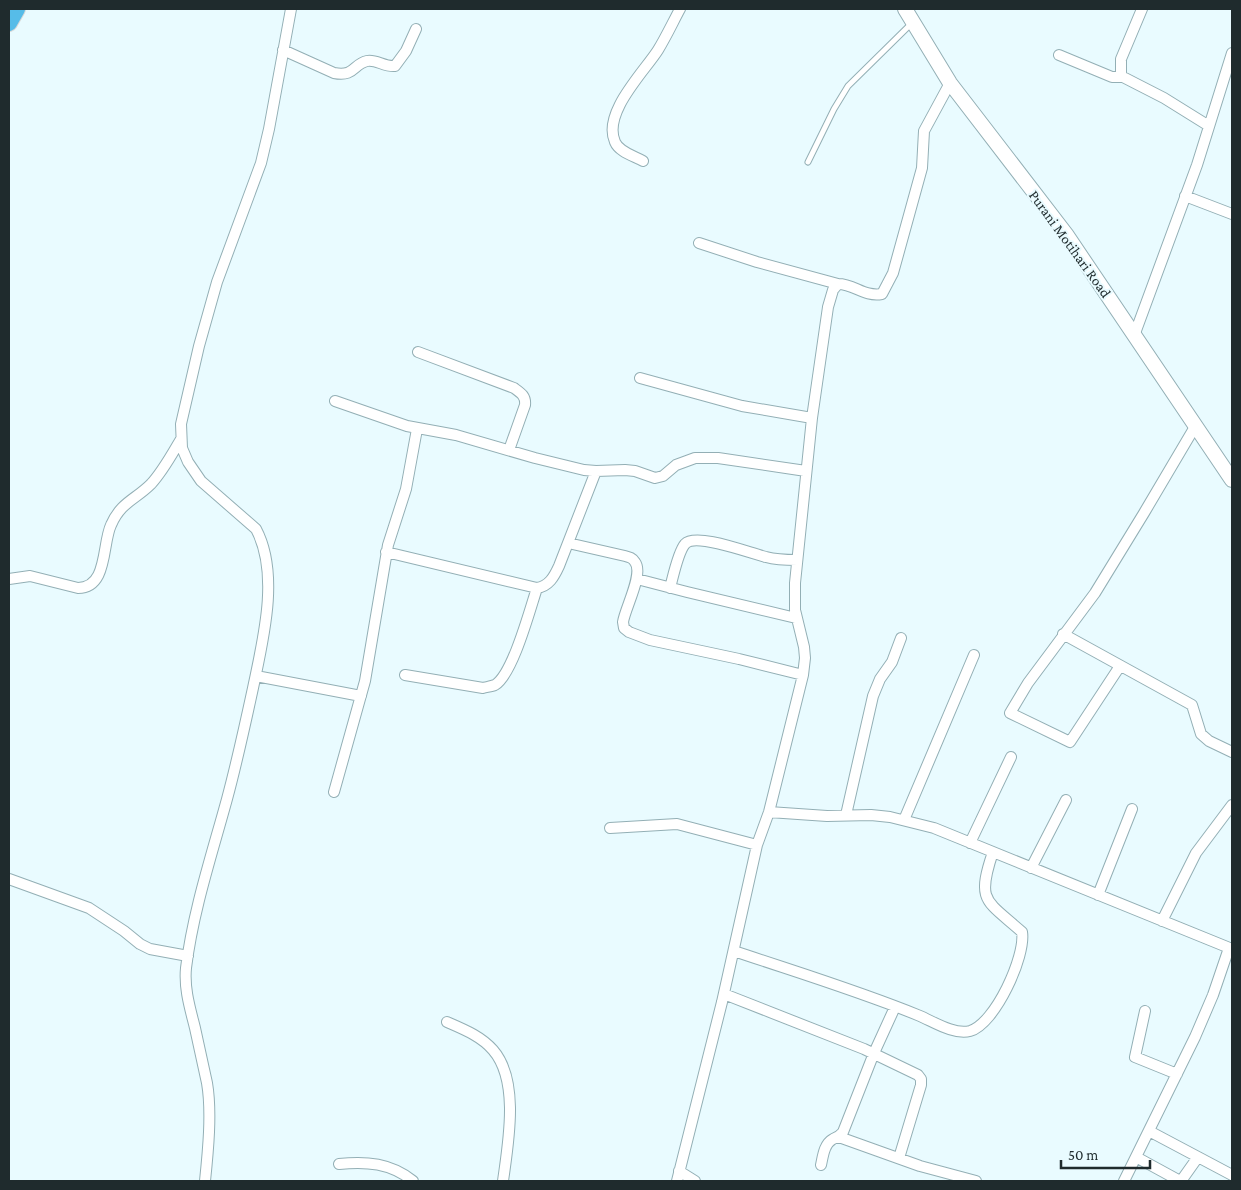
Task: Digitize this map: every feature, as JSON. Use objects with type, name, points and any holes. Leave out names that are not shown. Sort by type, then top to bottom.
[{"type":"highway","points":[[9,23],[16,9]]},
{"type":"main road","name":"Purani Motihari Road","points":[[905,9],[950,83],[1066,234],[1232,480]]},
{"type":"street","points":[[205,1181],[208,1156],[207,1086],[186,993],[185,975],[204,884],[236,766],[256,676],[264,627],[268,569],[262,539],[256,528],[201,481],[188,462],[182,448],[182,424],[186,398],[214,290],[261,163],[291,9]]},
{"type":"street","points":[[644,161],[619,148],[614,142],[616,113],[638,74],[657,51],[680,9]]},
{"type":"street","points":[[1123,77],[1120,68],[1121,59],[1142,9]]},
{"type":"street","points":[[283,50],[334,73],[348,73],[363,62],[370,60],[388,67],[395,66],[406,51],[416,29]]},
{"type":"street","points":[[1134,336],[1185,196],[1232,53]]},
{"type":"street","points":[[1059,55],[1112,77],[1123,77],[1164,98],[1209,126]]},
{"type":"street","points":[[699,243],[757,262],[838,284],[847,284],[866,294],[882,294],[893,274],[922,168],[924,131],[950,83]]},
{"type":"street","points":[[1185,196],[1232,214]]},
{"type":"street","points":[[695,1181],[678,1176],[724,994],[757,845],[769,812],[806,658],[796,618],[795,583],[812,418],[828,307],[832,290],[838,284]]},
{"type":"street","points":[[418,352],[514,388],[522,393],[525,405],[509,450]]},
{"type":"street","points":[[640,378],[742,406],[812,418]]},
{"type":"street","points":[[335,401],[417,429],[456,435],[552,462],[596,471],[635,471],[655,478],[663,476],[676,465],[694,458],[705,458],[750,462],[806,471]]},
{"type":"street","points":[[1120,666],[1070,742],[1010,713],[1028,683],[1095,593],[1196,425]]},
{"type":"street","points":[[334,792],[361,696],[386,552],[390,534],[406,488],[417,429]]},
{"type":"street","points":[[9,579],[30,576],[78,588],[84,588],[90,584],[97,578],[110,526],[120,509],[127,501],[150,484],[181,439]]},
{"type":"street","points":[[386,552],[537,588],[544,587],[554,576],[596,471]]},
{"type":"street","points":[[568,542],[632,558],[637,563],[637,579],[623,622],[624,628],[629,632],[650,640],[803,675]]},
{"type":"street","points":[[670,588],[681,552],[687,542],[716,543],[780,560],[797,560]]},
{"type":"street","points":[[637,579],[796,618]]},
{"type":"street","points":[[406,675],[483,688],[494,685],[508,668],[537,588]]},
{"type":"street","points":[[1063,634],[1192,705],[1200,734],[1209,741],[1232,752]]},
{"type":"street","points":[[846,815],[873,696],[880,679],[892,662],[901,638]]},
{"type":"street","points":[[904,820],[974,655]]},
{"type":"street","points":[[256,676],[361,696]]},
{"type":"street","points":[[970,843],[1012,757]]},
{"type":"street","points":[[1031,868],[1066,800]]},
{"type":"street","points":[[1162,921],[1196,853],[1232,806]]},
{"type":"street","points":[[1098,895],[1132,810]]},
{"type":"street","points":[[769,812],[871,815],[904,820],[934,828],[1231,948],[1213,995],[1177,1074],[1124,1181]]},
{"type":"street","points":[[610,828],[628,828],[666,823],[677,824],[757,845]]},
{"type":"street","points":[[734,951],[895,1006],[950,1029],[969,1031],[979,1027],[988,1017],[1012,979],[1023,940],[1022,932],[994,908],[986,897],[984,877],[993,852]]},
{"type":"street","points":[[9,879],[88,908],[124,931],[140,944],[188,956]]},
{"type":"street","points":[[724,994],[874,1053],[918,1075],[921,1079],[918,1096],[899,1158]]},
{"type":"street","points":[[839,1137],[847,1124],[874,1053],[895,1006]]},
{"type":"street","points":[[1145,1011],[1135,1057],[1177,1074]]},
{"type":"street","points":[[447,1022],[470,1032],[489,1045],[495,1051],[505,1073],[510,1118],[503,1181]]},
{"type":"street","points":[[1149,1131],[1232,1175]]},
{"type":"street","points":[[821,1165],[826,1146],[833,1139],[839,1137],[899,1158],[976,1181]]},
{"type":"street","points":[[1136,1157],[1181,1181],[1198,1157]]},
{"type":"street","points":[[339,1164],[374,1163],[398,1171],[413,1181]]},
{"type":"lane","points":[[808,162],[834,109],[848,86],[913,22]]}]
